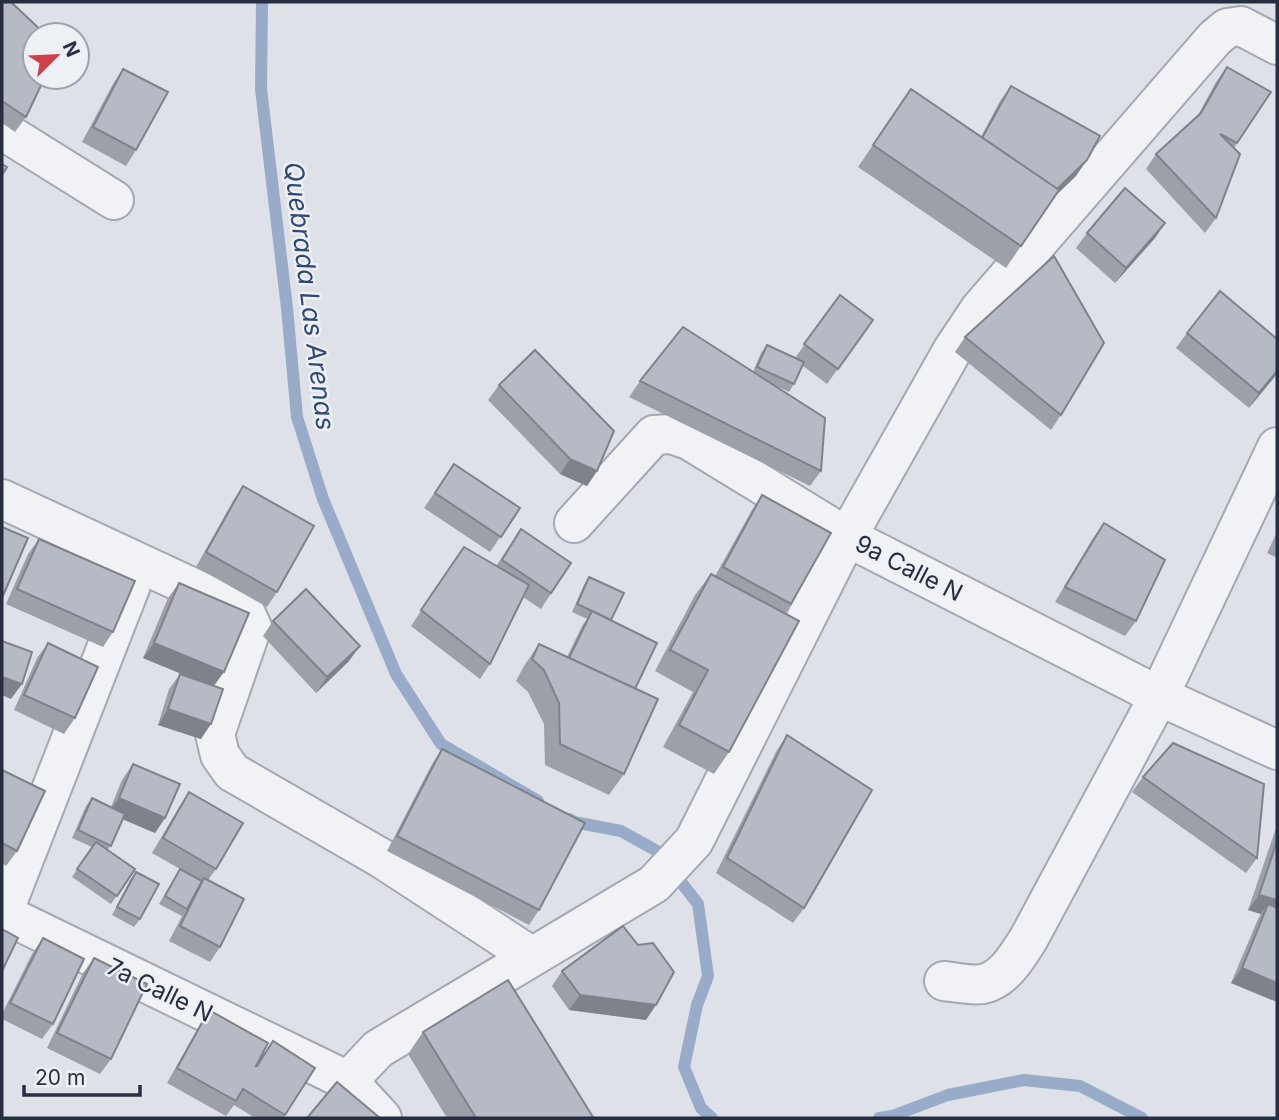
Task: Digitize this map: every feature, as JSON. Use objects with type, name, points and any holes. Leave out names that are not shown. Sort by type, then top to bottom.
[{"type":"street","points":[[348,1081],[378,1049],[654,884],[694,842],[847,537],[952,351],[980,309],[1215,38],[1227,28],[1241,26],[1277,45]]},
{"type":"street","points":[[2,130],[114,200]]},
{"type":"street","name":"9a Calle N","points":[[573,523],[654,435],[671,434],[689,440],[847,537],[1159,696],[1277,750]]},
{"type":"street","points":[[944,981],[982,984],[1001,974],[1030,938],[1159,696],[1277,447]]},
{"type":"street","points":[[2,499],[245,612],[252,627],[215,734],[220,755],[232,772],[381,858],[531,956]]},
{"type":"street","points":[[2,913],[139,564]]},
{"type":"street","name":"7a Calle N","points":[[2,913],[348,1081],[382,1118]]},
{"type":"building","points":[[2,2],[11,2],[31,21],[21,21],[21,91],[38,91],[26,117],[2,101]]},
{"type":"building","points":[[1227,67],[1271,92],[1237,143],[1220,134],[1240,154],[1216,218],[1156,154],[1201,113]]},
{"type":"building","points":[[123,69],[168,92],[136,150],[93,127]]},
{"type":"building","points":[[1011,86],[1100,136],[1087,160],[1057,189],[982,138]]},
{"type":"building","points":[[911,89],[1059,190],[1021,246],[873,145]]},
{"type":"building","points":[[1125,188],[1165,223],[1126,268],[1087,233]]},
{"type":"building","points":[[1054,256],[1104,343],[1061,415],[965,337]]},
{"type":"building","points":[[1220,291],[1277,339],[1277,371],[1259,393],[1187,333]]},
{"type":"building","points":[[840,295],[873,320],[838,369],[804,344]]},
{"type":"building","points":[[683,327],[825,418],[821,471],[640,381]]},
{"type":"building","points":[[767,345],[804,362],[794,384],[757,367]]},
{"type":"building","points":[[535,350],[614,431],[597,471],[570,459],[499,385]]},
{"type":"building","points":[[454,464],[520,508],[501,537],[435,493]]},
{"type":"building","points":[[243,486],[314,526],[277,592],[206,552]]},
{"type":"building","points":[[762,495],[831,533],[791,604],[723,567]]},
{"type":"building","points":[[1104,523],[1165,560],[1136,621],[1065,587]]},
{"type":"building","points":[[2,527],[28,538],[2,598]]},
{"type":"building","points":[[521,529],[571,563],[551,593],[502,560]]},
{"type":"building","points":[[39,539],[135,581],[113,632],[17,589]]},
{"type":"building","points":[[464,547],[529,585],[490,664],[421,610]]},
{"type":"building","points":[[711,574],[799,621],[729,752],[679,725],[708,670],[670,650]]},
{"type":"building","points":[[589,577],[624,593],[611,620],[577,604]]},
{"type":"building","points":[[179,583],[249,613],[224,672],[154,643]]},
{"type":"building","points":[[306,589],[360,646],[327,677],[273,621]]},
{"type":"building","points":[[592,611],[657,643],[635,689],[569,658]]},
{"type":"building","points":[[2,641],[32,652],[22,684],[2,677]]},
{"type":"building","points":[[48,643],[98,667],[75,718],[24,695]]},
{"type":"building","points":[[539,644],[658,699],[624,774],[560,744],[559,703],[544,670],[532,659]]},
{"type":"building","points":[[180,674],[223,689],[211,724],[168,709]]},
{"type":"building","points":[[787,735],[872,790],[804,908],[727,858]]},
{"type":"building","points":[[1173,743],[1264,784],[1257,858],[1143,777]]},
{"type":"building","points":[[442,749],[585,823],[539,910],[397,836]]},
{"type":"building","points":[[133,764],[180,784],[165,818],[119,798]]},
{"type":"building","points":[[2,770],[45,791],[17,851],[2,843]]},
{"type":"building","points":[[189,792],[243,823],[216,869],[163,838]]},
{"type":"building","points":[[92,798],[125,814],[111,846],[78,830]]},
{"type":"building","points":[[1277,841],[1277,900],[1259,895]]},
{"type":"building","points":[[96,842],[135,869],[117,896],[77,869]]},
{"type":"building","points":[[180,869],[202,881],[187,909],[165,896]]},
{"type":"building","points":[[136,872],[159,884],[140,919],[117,907]]},
{"type":"building","points":[[204,878],[244,899],[220,947],[180,926]]},
{"type":"building","points":[[1268,904],[1277,908],[1277,983],[1242,968]]},
{"type":"building","points":[[623,926],[638,945],[653,943],[674,972],[656,1005],[580,995],[562,971]]},
{"type":"building","points":[[2,929],[18,938],[2,971]]},
{"type":"building","points":[[43,938],[84,959],[53,1024],[10,1003]]},
{"type":"building","points":[[94,958],[147,984],[111,1059],[57,1033]]},
{"type":"building","points":[[508,980],[593,1117],[476,1118],[423,1032]]},
{"type":"building","points":[[209,1010],[268,1043],[256,1066],[273,1041],[315,1068],[285,1115],[243,1089],[236,1101],[177,1068]]},
{"type":"building","points":[[337,1082],[380,1118],[307,1118]]},
{"type":"waterway","name":"Quebrada Las Arenas","points":[[262,2],[261,89],[297,417],[323,499],[396,674],[441,744],[538,801]]},
{"type":"waterway","name":"Quebrada Las Arenas","points":[[569,819],[621,831],[657,851],[698,904],[708,976],[697,1005],[684,1067],[701,1108],[712,1118]]},
{"type":"waterway","name":"Quebrada Las Arenas","points":[[879,1118],[892,1116],[948,1095],[1024,1080],[1080,1086],[1142,1118]]}]
